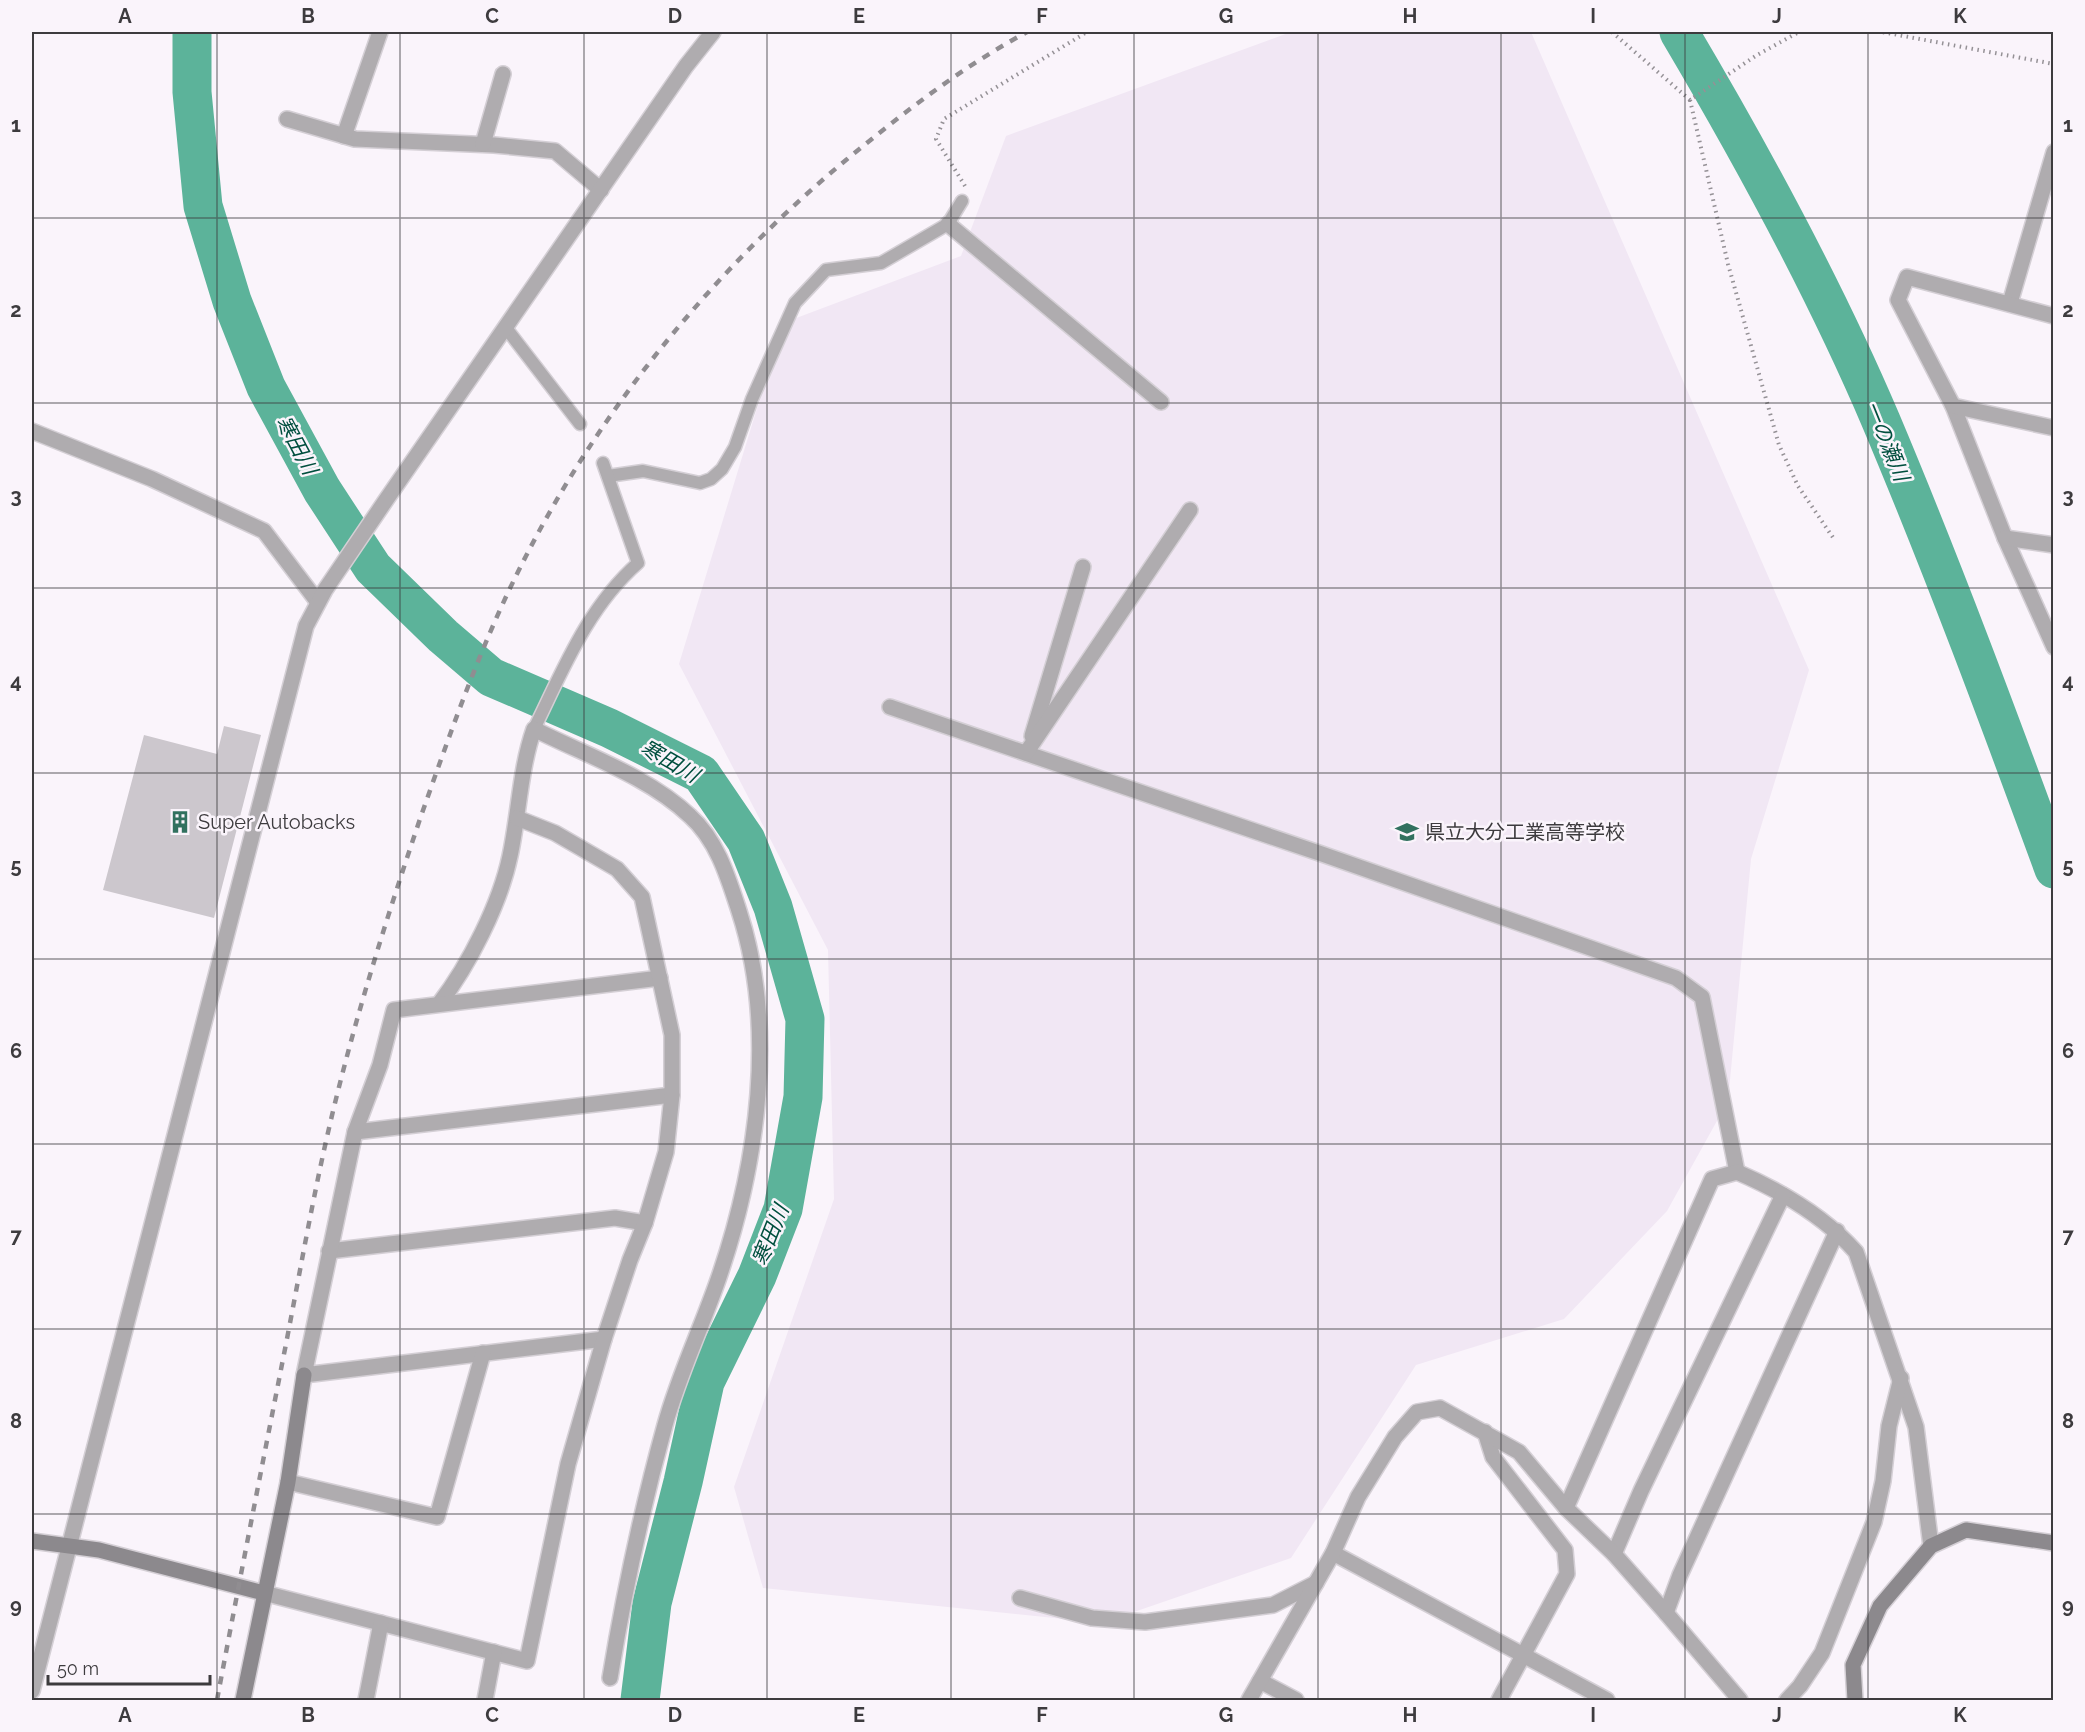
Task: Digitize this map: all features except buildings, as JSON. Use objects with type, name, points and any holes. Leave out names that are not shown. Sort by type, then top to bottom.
[{"type":"street","points":[[344,136],[380,32]]},
{"type":"street","points":[[32,1691],[306,626],[321,595],[600,190],[712,32]]},
{"type":"street","points":[[483,144],[503,74]]},
{"type":"street","points":[[287,119],[344,136],[393,142],[483,144],[555,151],[600,190]]},
{"type":"street","points":[[2010,303],[2054,153]]},
{"type":"street","points":[[948,224],[1161,402]]},
{"type":"street","points":[[2054,316],[1907,277],[1898,300],[1953,406],[2005,538],[2054,647]]},
{"type":"street","points":[[1953,406],[2054,428]]},
{"type":"street","points":[[32,431],[152,479],[264,531],[321,595]]},
{"type":"street","points":[[1026,753],[1190,510]]},
{"type":"street","points":[[2005,538],[2054,545]]},
{"type":"street","points":[[1026,753],[1083,567]]},
{"type":"street","points":[[890,707],[1676,978],[1702,997],[1737,1172]]},
{"type":"street","points":[[439,1004],[453,986],[495,904],[509,859],[527,750],[534,729],[631,777],[668,799],[692,817],[721,859],[743,923],[759,1012],[752,1139],[739,1209],[718,1280],[666,1423],[642,1511],[610,1678]]},
{"type":"street","points":[[32,1541],[99,1550],[527,1661],[568,1464],[604,1339],[630,1260],[645,1223],[666,1152],[672,1095],[672,1035],[642,897],[617,869],[555,833],[517,818]]},
{"type":"street","points":[[243,1701],[288,1482],[304,1375],[355,1132],[380,1065],[394,1010],[660,978]]},
{"type":"street","points":[[355,1132],[672,1095]]},
{"type":"street","points":[[1566,1508],[1712,1179],[1737,1172],[1783,1195],[1837,1231],[1856,1252],[1916,1427],[1930,1546]]},
{"type":"street","points":[[1614,1554],[1641,1491],[1783,1195]]},
{"type":"street","points":[[329,1251],[615,1218],[645,1223]]},
{"type":"street","points":[[1666,1613],[1680,1575],[1837,1231]]},
{"type":"street","points":[[304,1375],[604,1339]]},
{"type":"street","points":[[288,1482],[436,1517],[483,1353]]},
{"type":"street","points":[[1786,1701],[1800,1686],[1822,1653],[1874,1522],[1883,1481],[1889,1426],[1901,1378]]},
{"type":"street","points":[[1249,1701],[1333,1553],[1358,1497],[1395,1437],[1417,1412],[1440,1408],[1519,1452],[1566,1508],[1614,1554],[1740,1701]]},
{"type":"street","points":[[1485,1432],[1493,1457],[1565,1550],[1567,1574],[1499,1701]]},
{"type":"street","points":[[1855,1701],[1853,1665],[1881,1606],[1930,1546],[1966,1530],[2054,1543]]},
{"type":"street","points":[[1333,1553],[1607,1701]]},
{"type":"street","points":[[1020,1598],[1092,1618],[1145,1622],[1273,1605],[1316,1583]]},
{"type":"street","points":[[366,1701],[381,1623]]},
{"type":"street","points":[[485,1701],[495,1652]]},
{"type":"street","points":[[1260,1681],[1296,1701]]},
{"type":"lane","points":[[608,476],[643,471],[700,483],[711,479],[722,470],[735,447],[752,399],[795,303],[826,270],[881,262],[948,224],[962,201]]},
{"type":"lane","points":[[506,328],[580,424]]},
{"type":"lane","points":[[534,729],[581,633],[603,599],[638,563],[603,463]]},
{"type":"path","points":[[962,201],[966,184],[936,139],[944,119],[1087,32]]},
{"type":"path","points":[[1612,32],[1690,100],[1728,264],[1779,444],[1798,486],[1834,539]]},
{"type":"path","points":[[1690,100],[1757,55],[1799,32]]},
{"type":"path","points":[[1853,32],[1881,32],[2054,63]]},
{"type":"shaded area","points":[[1291,32],[1531,32],[1809,670],[1751,859],[1728,1101],[1667,1211],[1564,1319],[1416,1365],[1291,1558],[1102,1623],[763,1588],[734,1487],[834,1199],[828,950],[679,664],[783,323],[961,256],[1006,136]]},
{"type":"waterway","name":"寒田川","points":[[192,32],[192,92],[203,206],[232,301],[266,387],[322,490],[373,568],[443,636],[491,677],[609,728],[701,774],[746,840],[773,907],[805,1019],[803,1097],[783,1209],[757,1276],[705,1382],[683,1482],[652,1603],[640,1700]]},
{"type":"waterway","name":"一の瀬川","points":[[1679,32],[1786,223],[1859,371],[1948,588],[2054,869]]},
{"type":"railway","points":[[217,1700],[315,1195],[344,1066],[375,958],[421,816],[469,684],[510,587],[590,445],[666,342],[708,293],[752,246],[846,160],[889,125],[979,60],[1027,32]]},
{"type":"place","name":"Super Autobacks","points":[[180,822]]},
{"type":"place","name":"県立大分工業高等学校","points":[[1407,832]]}]
